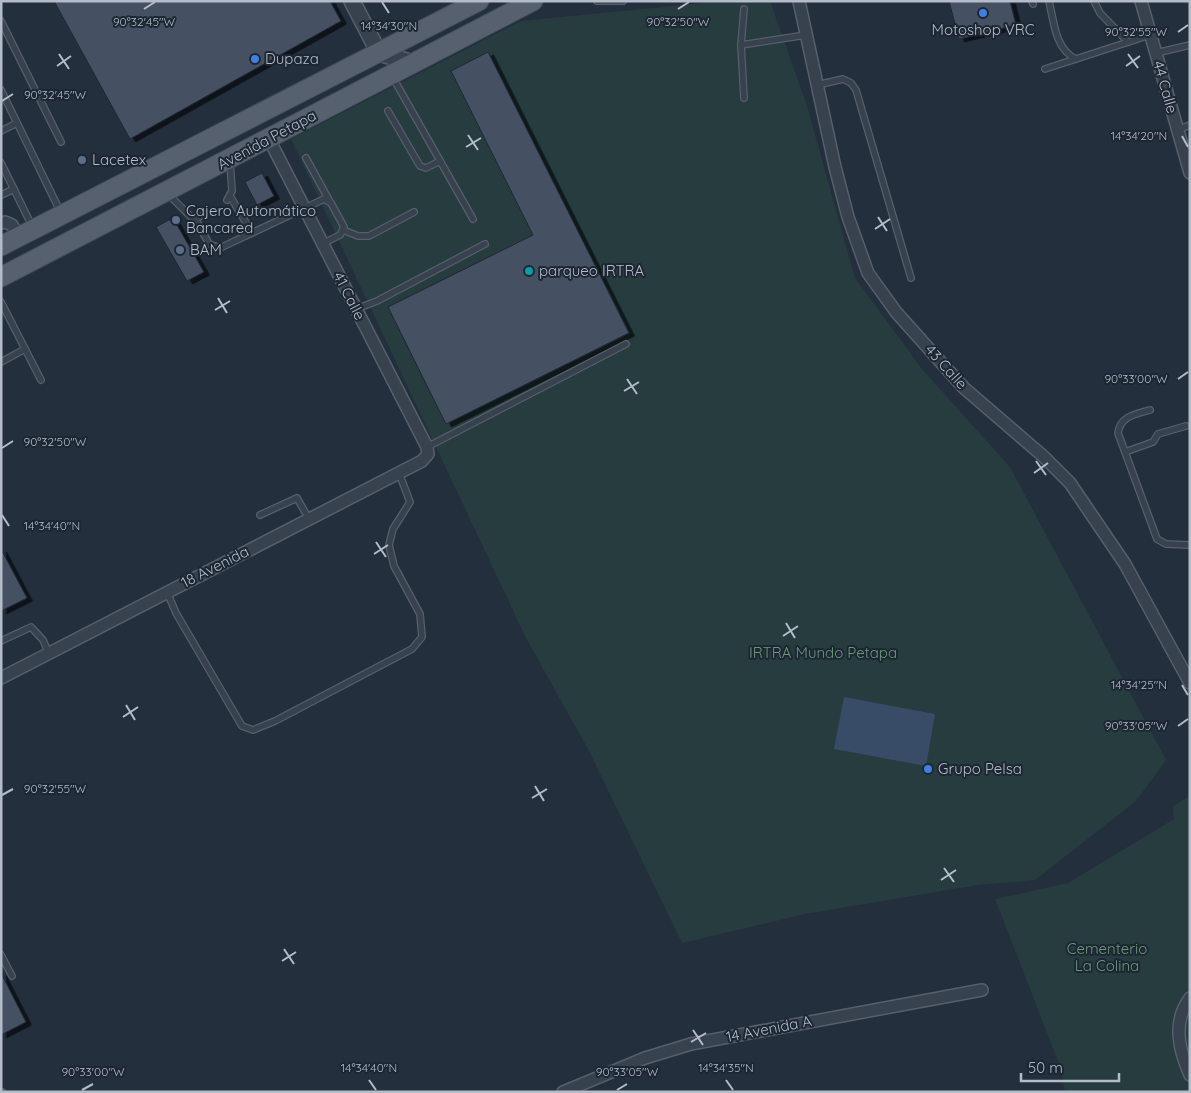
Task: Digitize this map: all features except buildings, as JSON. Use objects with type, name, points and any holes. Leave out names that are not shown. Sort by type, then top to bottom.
[{"type":"main road","name":"Avenida Petapa","points":[[1,246],[479,1]]},
{"type":"main road","name":"Avenida Petapa","points":[[1,277],[533,1]]},
{"type":"street","points":[[352,1],[379,53],[413,63]]},
{"type":"street","name":"43 Calle","points":[[799,1],[839,184],[868,273],[896,312],[964,388],[1043,456],[1070,483],[1125,564],[1190,683]]},
{"type":"street","name":"44 Calle","points":[[1141,1],[1190,173]]},
{"type":"street","name":"41 Calle","points":[[269,139],[427,450]]},
{"type":"street","points":[[1,223],[6,222],[26,233]]},
{"type":"street","name":"18 Avenida","points":[[1,678],[422,461],[427,450]]},
{"type":"street","name":"14 Avenida A","points":[[563,1092],[645,1058],[691,1044],[982,990]]},
{"type":"street","points":[[1190,998],[1184,1006],[1178,1026],[1183,1060],[1190,1075]]},
{"type":"lane","points":[[597,1],[624,1]]},
{"type":"lane","points":[[1049,1],[1061,48],[1068,55],[1076,58]]},
{"type":"lane","points":[[1094,1],[1100,13],[1128,42]]},
{"type":"lane","points":[[744,9],[741,45],[744,98]]},
{"type":"lane","points":[[1,21],[61,142]]},
{"type":"lane","points":[[1045,69],[1150,34]]},
{"type":"lane","points":[[741,45],[806,35]]},
{"type":"lane","points":[[1156,53],[1190,45]]},
{"type":"lane","points":[[391,74],[473,218]]},
{"type":"lane","points":[[817,85],[843,79],[852,82],[856,90],[911,278]]},
{"type":"lane","points":[[1,90],[62,215]]},
{"type":"lane","points":[[388,111],[420,166],[426,168],[440,161]]},
{"type":"lane","points":[[1,131],[17,123]]},
{"type":"lane","points":[[1177,130],[1190,125]]},
{"type":"lane","points":[[306,158],[342,223],[343,230]]},
{"type":"lane","points":[[229,160],[232,179],[228,198],[252,233]]},
{"type":"lane","points":[[1,163],[14,189],[26,233]]},
{"type":"lane","points":[[1,195],[14,189]]},
{"type":"lane","points":[[167,192],[194,218],[209,244],[220,248],[320,200],[329,200]]},
{"type":"lane","points":[[343,230],[358,236],[369,236],[414,212]]},
{"type":"lane","points":[[194,218],[203,215]]},
{"type":"lane","points":[[322,244],[343,230]]},
{"type":"lane","points":[[356,309],[377,301],[486,244]]},
{"type":"lane","points":[[1,302],[41,380]]},
{"type":"lane","points":[[427,450],[626,344]]},
{"type":"lane","points":[[1,362],[25,349]]},
{"type":"lane","points":[[1150,410],[1128,417],[1119,426],[1118,433],[1156,539],[1166,544],[1190,545]]},
{"type":"lane","points":[[1125,452],[1153,442],[1158,434],[1186,426]]},
{"type":"lane","points":[[168,592],[176,613],[242,726],[252,730],[275,721],[412,649],[422,637],[420,614],[394,566],[389,545],[394,529],[410,502],[399,472]]},
{"type":"lane","points":[[260,515],[297,498],[309,519]]},
{"type":"lane","points":[[1,641],[31,627],[43,640],[49,654]]},
{"type":"lane","points":[[1,955],[12,976]]},
{"type":"green space","name":"IRTRA Mundo Petapa","points":[[724,1],[770,1],[807,106],[855,278],[922,369],[1010,467],[1166,760],[1136,801],[1035,880],[978,885],[805,914],[682,943],[589,751],[526,638],[291,139],[521,21]]},
{"type":"green space","name":"Cementerio La Colina","points":[[1190,796],[1190,1092],[1065,1092],[1060,1066],[995,899],[1068,883],[1174,819],[1173,806]]},
{"type":"water","points":[[844,697],[935,714],[926,766],[834,749]]},
{"type":"place","name":"Motoshop VRC","points":[[983,13]]},
{"type":"place","name":"Dupaza","points":[[255,59]]},
{"type":"place","name":"Lacetex","points":[[82,160]]},
{"type":"place","name":"Cajero Automático Bancared","points":[[176,220]]},
{"type":"place","name":"BAM","points":[[180,250]]},
{"type":"place","name":"parqueo IRTRA","points":[[529,271]]},
{"type":"place","name":"Grupo Pelsa","points":[[928,769]]}]
